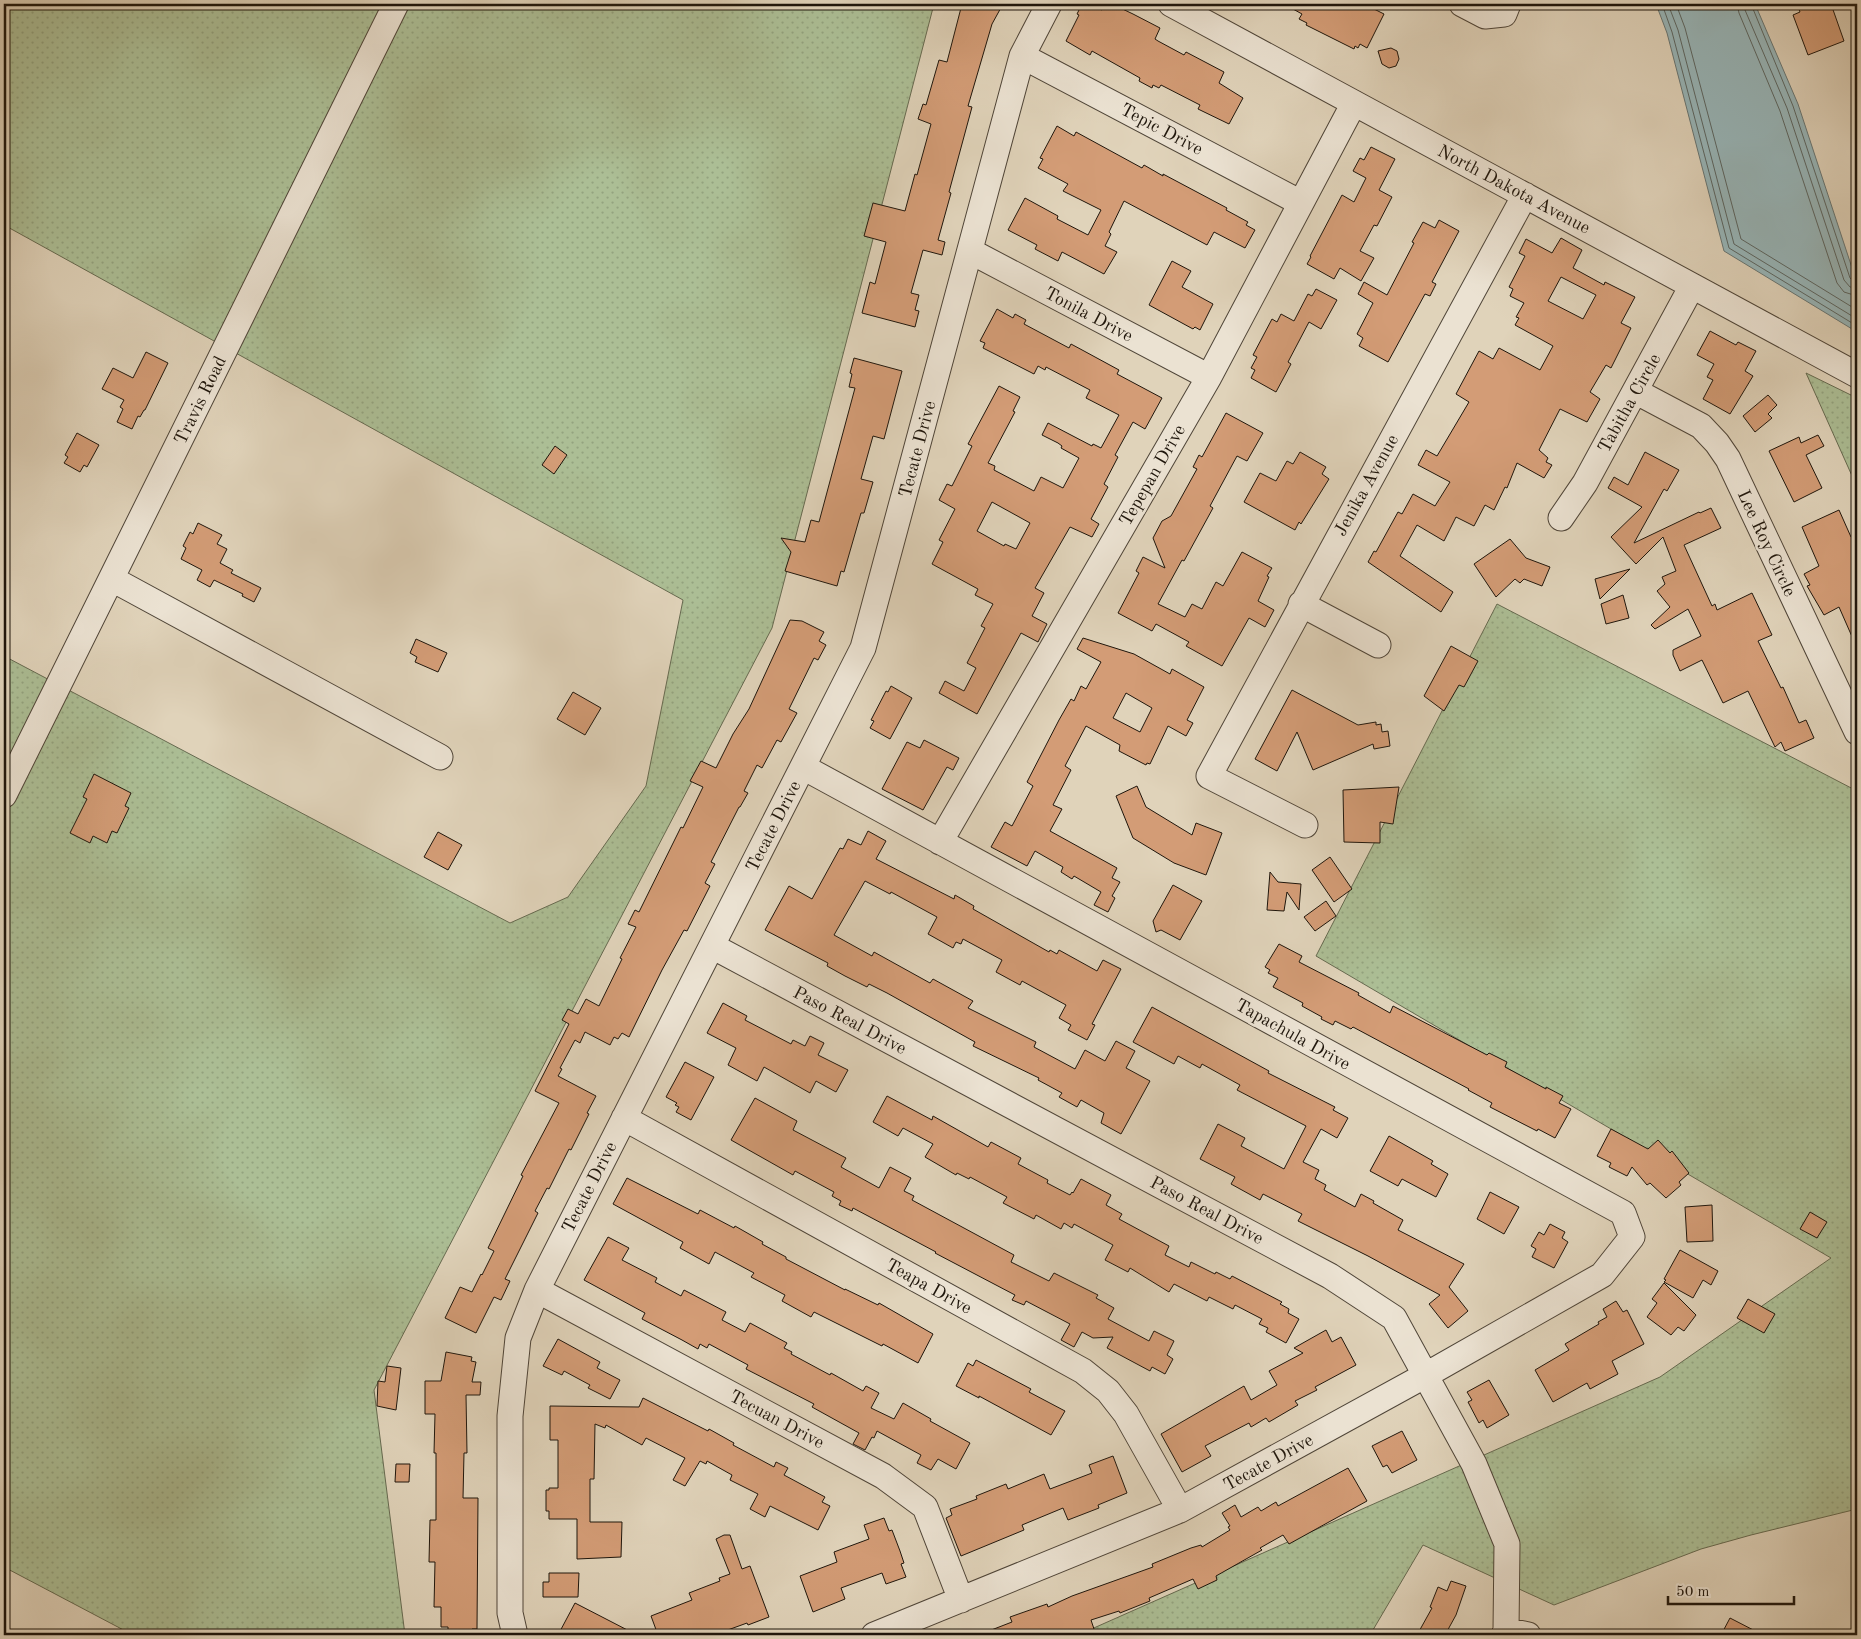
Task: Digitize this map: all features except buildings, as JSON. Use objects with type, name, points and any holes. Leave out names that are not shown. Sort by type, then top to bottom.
[{"type":"street","name":"Travis Road","points":[[4,795],[396,4]]},
{"type":"street","name":"Tecate Drive","points":[[515,1635],[510,1613],[510,1416],[518,1338],[537,1290],[864,648],[1022,56],[1048,4]]},
{"type":"street","name":"North Dakota Avenue","points":[[1171,4],[1857,375]]},
{"type":"street","points":[[1462,4],[1485,16],[1504,14],[1508,4]]},
{"type":"street","name":"Tepic Drive","points":[[1022,56],[1301,203]]},
{"type":"street","name":"Tepepan Drive","points":[[940,842],[1209,377],[1354,103]]},
{"type":"street","name":"Jenika Avenue","points":[[1305,825],[1209,776],[1525,195]]},
{"type":"street","name":"Tonila Drive","points":[[970,251],[1209,377]]},
{"type":"street","name":"Tabitha Circle","points":[[1561,518],[1585,483],[1692,286]]},
{"type":"street","name":"Lee Roy Circle","points":[[1635,391],[1701,426],[1717,442],[1732,468],[1857,732]]},
{"type":"street","points":[[112,579],[440,757]]},
{"type":"street","points":[[1301,604],[1378,645]]},
{"type":"street","name":"Tapachula Drive","points":[[803,767],[1623,1213],[1632,1237]]},
{"type":"street","name":"Paso Real Drive","points":[[712,946],[1330,1276],[1394,1318],[1474,1464],[1507,1544],[1513,1634]]},
{"type":"street","name":"Teapa Drive","points":[[624,1118],[1083,1371],[1108,1391],[1126,1414],[1180,1510]]},
{"type":"street","name":"Tecate Drive","points":[[874,1635],[1180,1510],[1426,1375],[1602,1275],[1632,1237]]},
{"type":"street","name":"Tecuan Drive","points":[[537,1290],[883,1476],[926,1507],[961,1600]]},
{"type":"green space","points":[[4,4],[934,4],[772,628],[374,1390],[405,1635],[133,1635],[4,1567],[4,656],[510,923],[568,897],[646,786],[683,600],[4,225]]},
{"type":"green space","points":[[1806,373],[1857,398],[1857,487]]},
{"type":"green space","points":[[1497,604],[1857,791],[1857,1509],[1701,1549],[1554,1605],[1423,1545],[1370,1635],[1078,1635],[1660,1377],[1831,1258],[1316,956]]},
{"type":"water","points":[[1656,4],[1755,4],[1798,104],[1857,283],[1857,332],[1724,251],[1667,33]]}]
